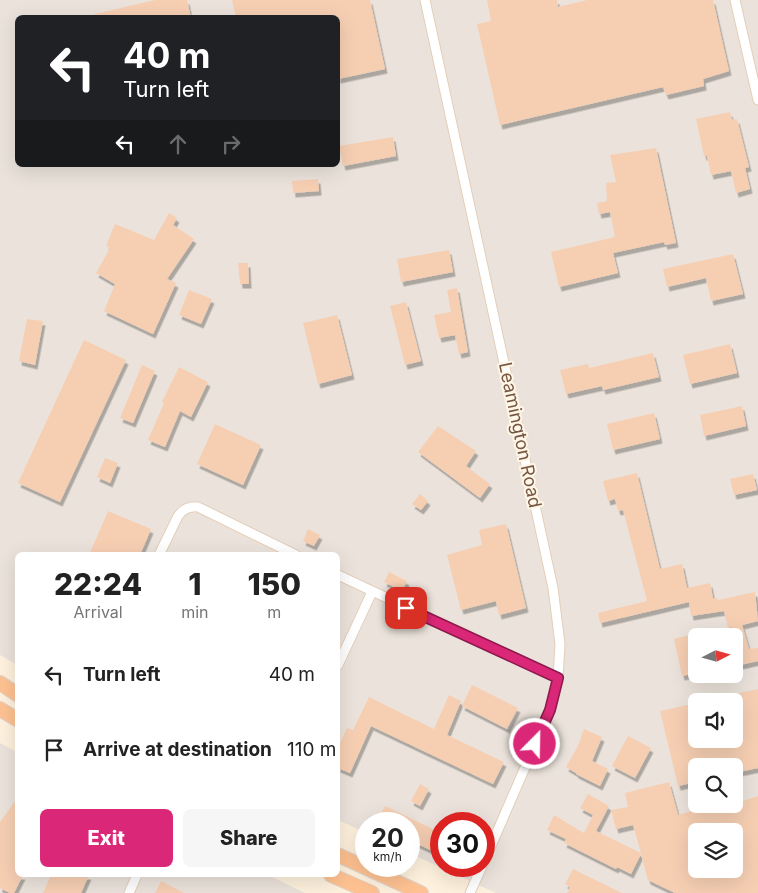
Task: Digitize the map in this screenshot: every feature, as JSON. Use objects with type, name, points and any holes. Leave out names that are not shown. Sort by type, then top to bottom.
[{"type":"highway","points":[[0,683],[15,693]]},
{"type":"highway","points":[[0,709],[15,718]]},
{"type":"highway","points":[[340,856],[421,893]]},
{"type":"highway","points":[[336,877],[372,893]]},
{"type":"street","name":"Leamington Road","points":[[425,0],[553,588],[560,644],[558,678],[550,710],[495,837]]},
{"type":"street","points":[[735,0],[758,100]]},
{"type":"street","points":[[160,552],[178,516],[182,511],[193,507],[198,507],[290,552]]},
{"type":"street","points":[[340,576],[558,678]]},
{"type":"street","points":[[340,661],[372,592]]},
{"type":"street","points":[[129,893],[136,877]]},
{"type":"street","points":[[470,893],[477,877]]},
{"type":"shaded area","points":[[0,0],[758,0],[758,893],[496,893],[461,877],[495,877],[495,812],[430,812],[430,863],[420,858],[420,812],[355,812],[355,828],[340,821],[340,552],[15,552],[15,664],[0,655]]},
{"type":"shaded area","points":[[0,743],[15,751],[15,877],[272,877],[305,893],[0,893]]},
{"type":"building","points":[[155,0],[187,0],[190,15],[95,15]]},
{"type":"building","points":[[232,0],[370,0],[385,69],[340,79],[340,15],[235,15]]},
{"type":"building","points":[[487,0],[557,0],[558,7],[587,0],[713,0],[729,71],[703,79],[704,86],[666,95],[663,87],[500,125],[477,24],[491,21]]},
{"type":"building","points":[[730,112],[732,120],[737,119],[749,167],[745,168],[750,189],[736,193],[731,171],[711,175],[707,156],[704,156],[696,119]]},
{"type":"building","points":[[393,137],[396,156],[343,166],[340,146]]},
{"type":"building","points":[[656,148],[676,243],[665,245],[664,242],[613,253],[618,273],[559,287],[551,252],[615,237],[610,212],[599,214],[597,203],[607,201],[606,183],[616,182],[610,155]]},
{"type":"building","points":[[318,179],[319,191],[293,193],[292,181]]},
{"type":"building","points":[[169,213],[177,218],[173,225],[194,239],[167,279],[176,283],[153,334],[104,311],[115,284],[96,273],[110,248],[106,246],[115,224],[154,240]]},
{"type":"building","points":[[449,250],[453,272],[401,282],[397,259]]},
{"type":"building","points":[[733,254],[743,294],[711,301],[706,278],[667,287],[663,269]]},
{"type":"building","points":[[238,263],[248,263],[249,284],[240,284]]},
{"type":"building","points":[[457,288],[468,352],[459,354],[455,335],[439,338],[434,315],[451,312],[447,290]]},
{"type":"building","points":[[189,290],[212,299],[201,324],[179,315]]},
{"type":"building","points":[[406,302],[421,361],[405,365],[390,306]]},
{"type":"building","points":[[337,315],[352,375],[318,384],[303,323]]},
{"type":"building","points":[[27,319],[43,321],[35,365],[19,361]]},
{"type":"building","points":[[84,340],[126,360],[60,502],[18,483]]},
{"type":"building","points":[[730,344],[737,373],[690,384],[683,355]]},
{"type":"building","points":[[653,353],[659,377],[603,390],[602,386],[566,394],[560,370],[588,364],[589,368]]},
{"type":"building","points":[[142,365],[155,371],[133,423],[120,418]]},
{"type":"building","points":[[179,367],[208,382],[191,417],[180,411],[165,447],[148,440],[164,403],[162,402]]},
{"type":"building","points":[[742,406],[746,426],[704,436],[700,415]]},
{"type":"building","points":[[654,413],[660,439],[613,450],[607,424]]},
{"type":"building","points":[[215,424],[261,445],[243,485],[197,464]]},
{"type":"building","points":[[438,426],[476,451],[466,466],[490,484],[480,498],[418,452]]},
{"type":"building","points":[[105,458],[118,463],[110,483],[97,477]]},
{"type":"building","points":[[637,473],[660,569],[682,564],[687,588],[710,583],[713,598],[718,600],[755,592],[758,621],[742,625],[743,628],[728,628],[724,611],[691,616],[689,602],[600,623],[598,613],[647,601],[623,510],[618,511],[615,499],[608,501],[603,481]]},
{"type":"building","points":[[753,474],[757,490],[734,495],[730,479]]},
{"type":"building","points":[[420,494],[428,501],[421,510],[412,504]]},
{"type":"building","points":[[108,511],[151,529],[141,552],[90,552]]},
{"type":"building","points":[[506,524],[526,608],[499,615],[496,601],[461,610],[447,555],[482,545],[479,530]]},
{"type":"building","points":[[308,529],[320,535],[314,546],[303,541]]},
{"type":"building","points":[[389,572],[407,581],[402,591],[384,582]]},
{"type":"building","points":[[743,628],[749,649],[758,648],[758,661],[743,664]]},
{"type":"building","points":[[688,636],[688,675],[682,676],[674,639]]},
{"type":"building","points":[[472,685],[518,708],[507,729],[462,706]]},
{"type":"building","points":[[758,689],[758,768],[743,771],[743,758],[688,758],[688,784],[678,786],[660,711],[688,705],[688,748],[743,748],[743,693],[740,693]]},
{"type":"building","points":[[449,695],[461,701],[447,735],[504,762],[493,784],[371,726],[350,773],[340,769],[340,744],[347,728],[353,730],[369,697],[434,729]]},
{"type":"building","points":[[584,729],[602,737],[592,761],[608,769],[600,786],[566,767],[578,746]]},
{"type":"building","points":[[628,736],[651,748],[635,778],[612,766]]},
{"type":"building","points":[[669,782],[678,815],[688,812],[743,813],[743,801],[758,796],[758,893],[675,893],[648,880],[641,854],[631,874],[617,867],[616,869],[564,843],[566,839],[547,830],[554,815],[584,833],[593,815],[580,808],[588,794],[609,806],[596,831],[641,853],[633,825],[616,829],[611,810],[628,807],[625,793]]},
{"type":"building","points":[[420,784],[429,789],[420,806],[411,801]]},
{"type":"building","points":[[15,801],[15,877],[22,877],[14,893],[0,888],[0,822]]},
{"type":"building","points":[[385,806],[397,812],[382,812]]},
{"type":"building","points":[[420,823],[430,828],[430,850],[420,845]]},
{"type":"building","points":[[573,869],[622,893],[567,893],[570,887],[565,884]]},
{"type":"building","points":[[50,877],[88,877],[81,893],[43,893]]},
{"type":"building","points":[[161,881],[184,893],[155,893]]},
{"type":"route","points":[[406,608],[558,678],[550,710],[535,744]]}]
